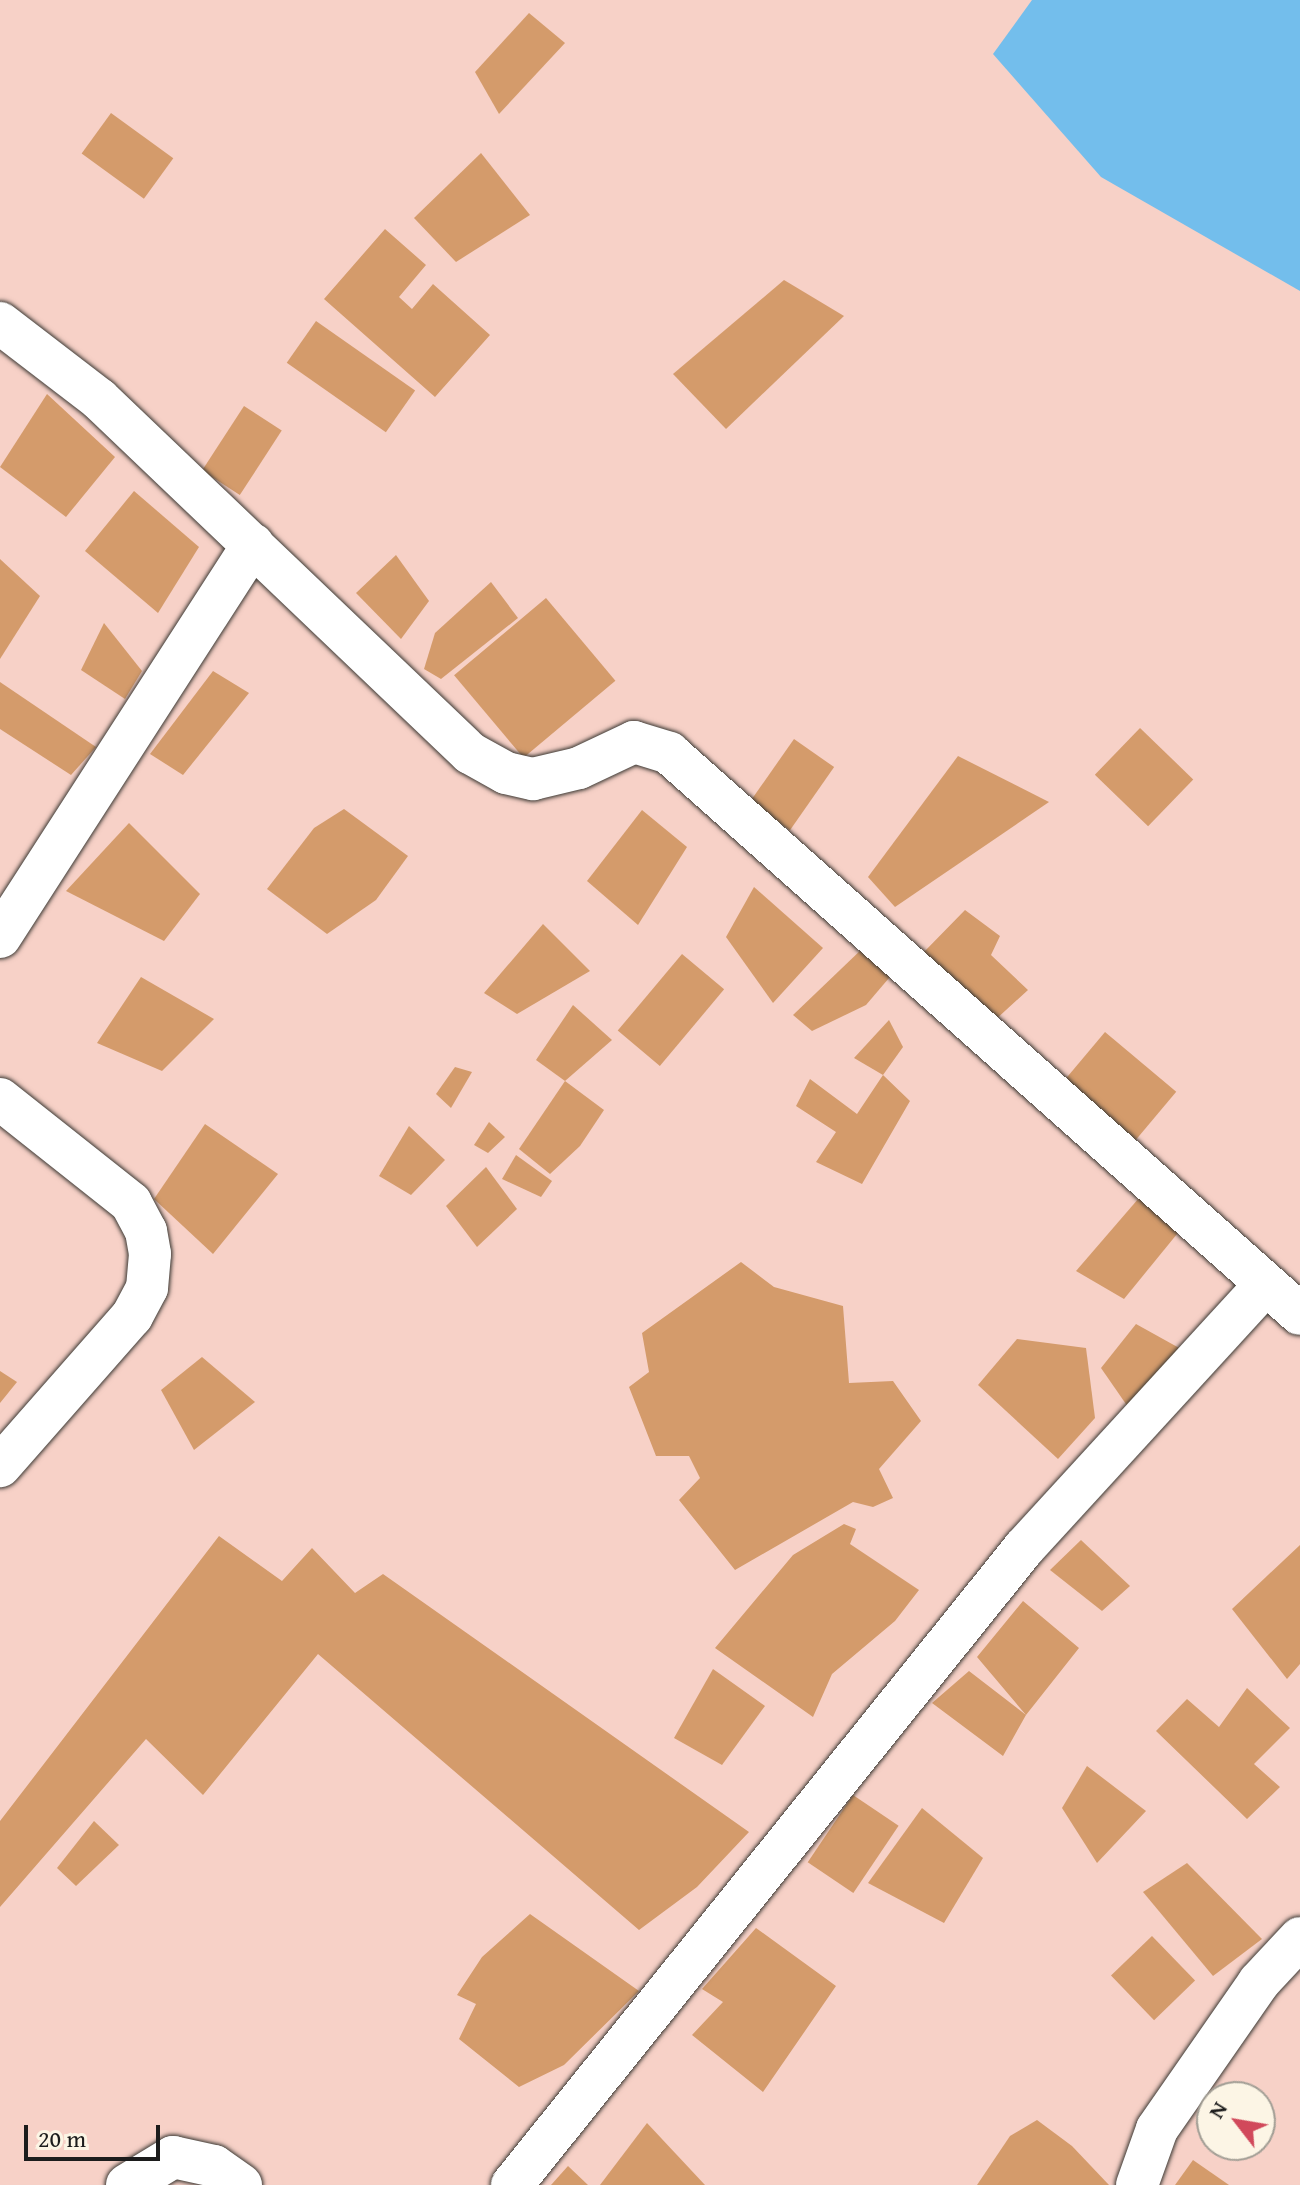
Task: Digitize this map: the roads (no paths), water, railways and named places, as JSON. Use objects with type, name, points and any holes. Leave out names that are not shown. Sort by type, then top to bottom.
[{"type":"street","points":[[0,323],[99,399],[470,753],[506,773],[533,779],[579,768],[634,742],[669,753],[1264,1286],[1300,1314]]},
{"type":"street","points":[[0,937],[253,544]]},
{"type":"street","points":[[0,1099],[131,1203],[146,1231],[150,1254],[147,1288],[132,1316],[0,1466]]},
{"type":"street","points":[[512,2185],[1024,1548],[1264,1286]]},
{"type":"street","points":[[1137,2185],[1157,2129],[1259,1982],[1300,1938]]},
{"type":"street","points":[[127,2185],[173,2157],[214,2166],[241,2185]]},
{"type":"water","points":[[1032,0],[1300,0],[1300,291],[1101,177],[993,54]]}]
